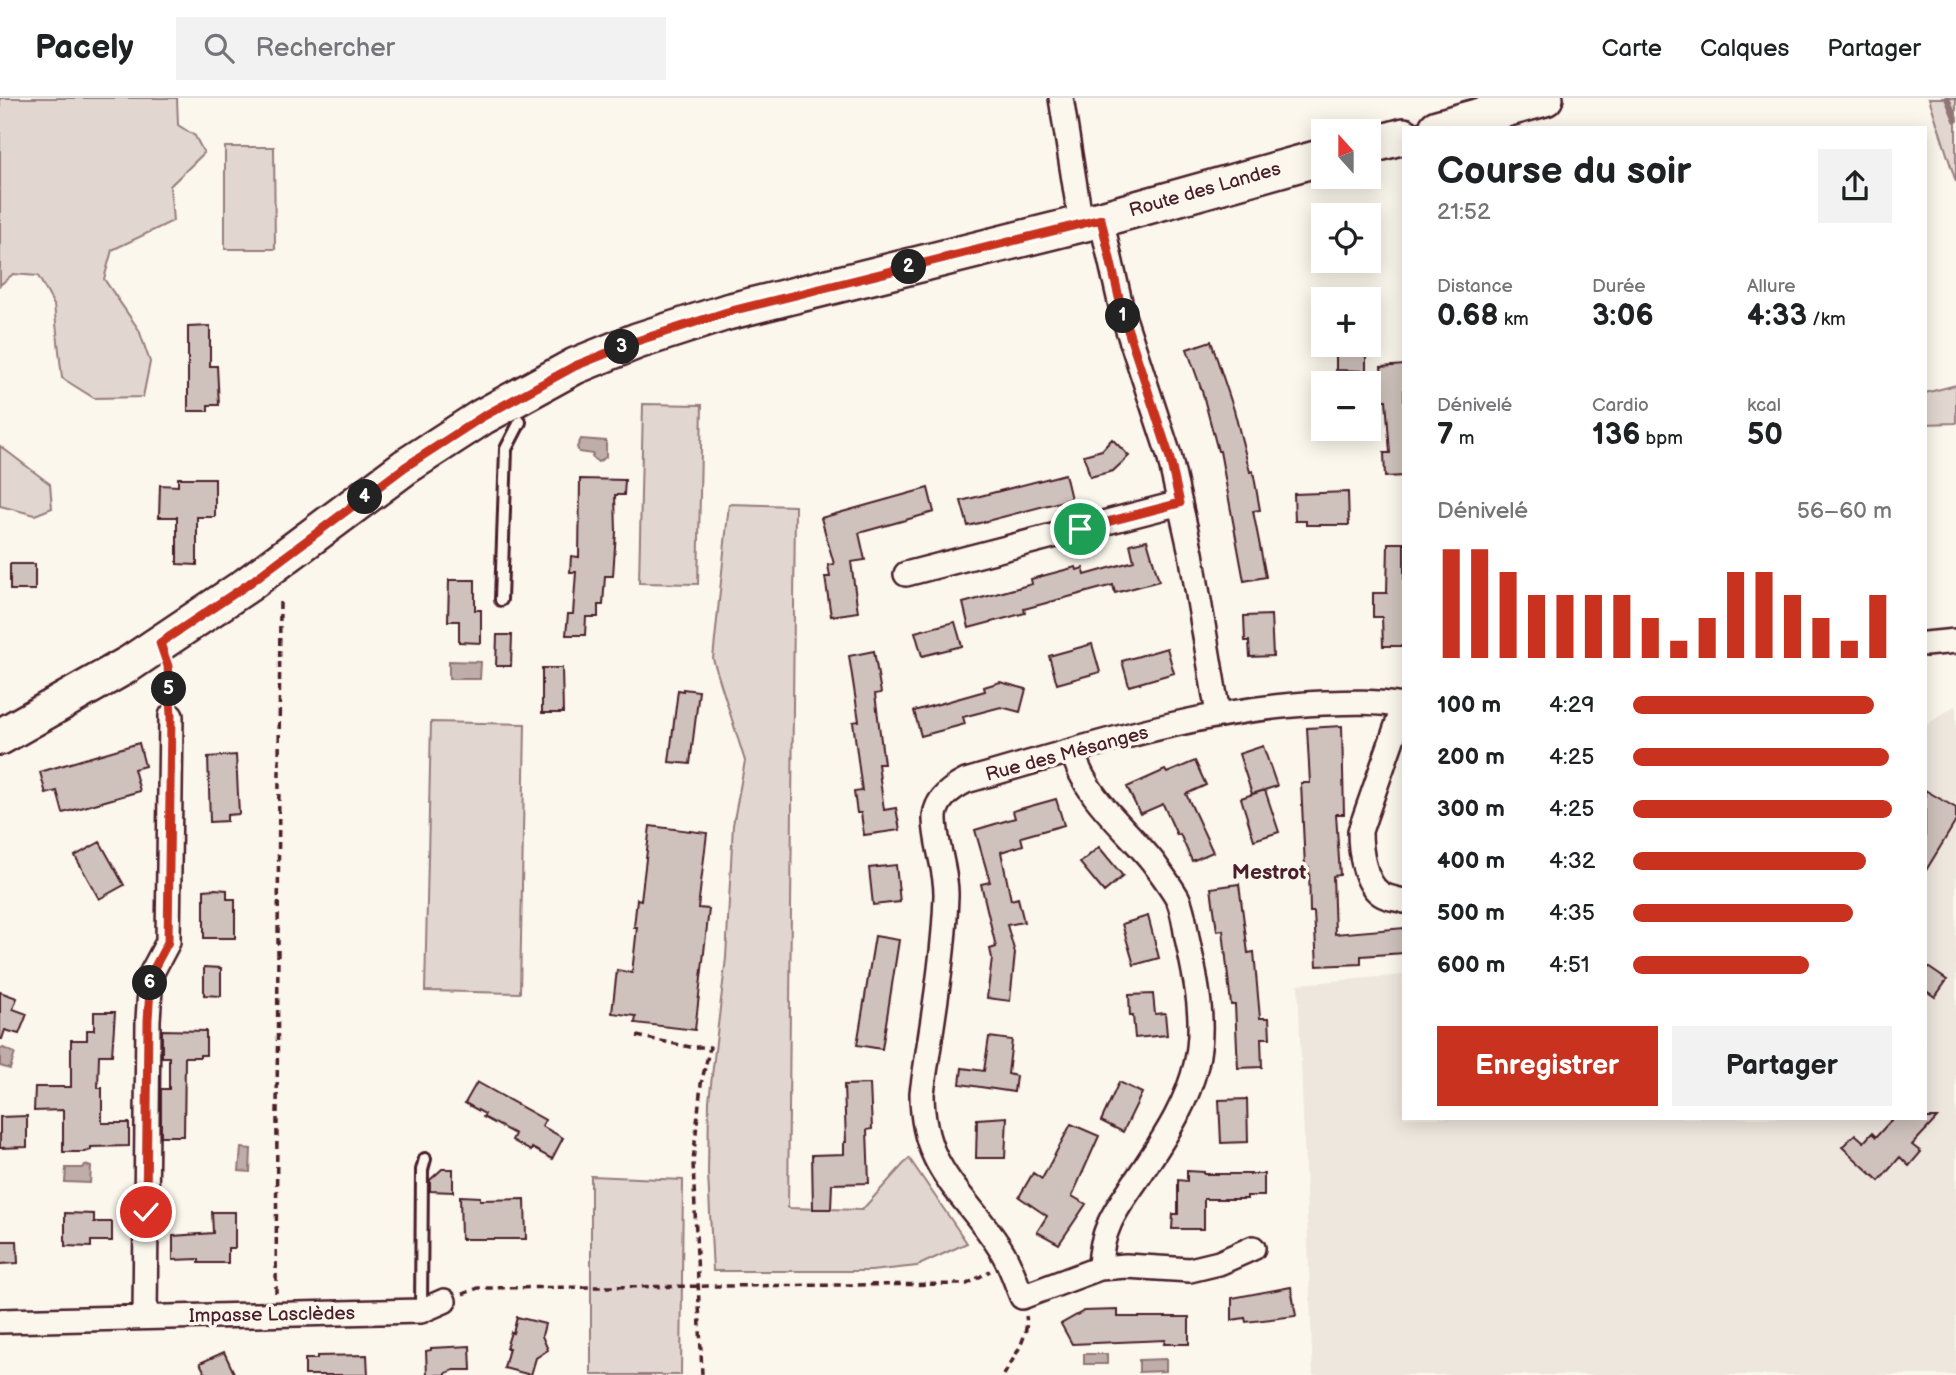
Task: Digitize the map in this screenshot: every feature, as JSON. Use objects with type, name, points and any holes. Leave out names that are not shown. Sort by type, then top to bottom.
[{"type":"main road","points":[[1458,125],[1545,98]]},
{"type":"main road","points":[[1381,142],[1402,137]]},
{"type":"main road","name":"Route des Landes","points":[[0,737],[160,643],[247,585],[405,467],[491,411],[575,366],[637,341],[727,312],[1091,221],[1311,161]]},
{"type":"street","points":[[1061,98],[1091,221],[1169,455],[1191,553],[1217,714]]},
{"type":"street","points":[[906,574],[1180,503]]},
{"type":"street","points":[[1927,644],[1956,641]]},
{"type":"street","name":"Rue des Mésanges","points":[[1023,1297],[1008,1261],[937,1163],[928,1144],[922,1117],[922,1093],[944,928],[946,891],[935,816],[944,797],[966,781],[1217,714],[1293,705],[1379,701],[1402,706]]},
{"type":"street","points":[[1402,709],[1360,831],[1360,840],[1364,866],[1373,883],[1381,894],[1402,900]]},
{"type":"street","points":[[145,1317],[148,1020],[151,974],[168,942],[171,716]]},
{"type":"street","points":[[1073,752],[1077,769],[1088,788],[1153,863],[1178,899],[1197,986],[1199,1010],[1199,1042],[1188,1090],[1166,1135],[1110,1220],[1100,1246],[1100,1268]]},
{"type":"street","points":[[1023,1297],[1100,1268],[1126,1266],[1190,1270],[1219,1263],[1253,1248]]},
{"type":"street","points":[[410,1312],[444,1301]]},
{"type":"street","name":"Impasse Lasclèdes","points":[[0,1321],[410,1312]]},
{"type":"lane","points":[[501,600],[506,449],[520,422]]},
{"type":"lane","points":[[410,1312],[425,1159]]},
{"type":"path","points":[[276,1315],[280,602]]},
{"type":"path","points":[[160,643],[168,666],[171,716]]},
{"type":"path","points":[[637,1036],[690,1047],[710,1047],[701,1084],[693,1162],[702,1375]]},
{"type":"path","points":[[444,1301],[478,1289],[967,1284],[1008,1261]]},
{"type":"path","points":[[1004,1375],[1025,1334],[1027,1323],[1023,1297]]},
{"type":"shaded area","points":[[0,98],[177,98],[178,125],[195,136],[204,153],[170,186],[173,221],[112,250],[104,279],[139,330],[150,362],[143,397],[94,398],[62,378],[54,305],[38,276],[13,274],[0,285]]},
{"type":"shaded area","points":[[1929,98],[1956,98],[1956,182]]},
{"type":"shaded area","points":[[225,147],[274,147],[275,249],[225,249]]},
{"type":"shaded area","points":[[1956,385],[1956,423],[1927,424],[1927,392]]},
{"type":"shaded area","points":[[643,404],[702,405],[698,584],[639,583]]},
{"type":"shaded area","points":[[581,439],[606,441],[606,457],[598,462],[592,457],[593,454],[579,452],[577,447]]},
{"type":"shaded area","points":[[0,446],[50,484],[52,508],[35,515],[0,506]]},
{"type":"shaded area","points":[[729,504],[795,506],[788,1208],[862,1210],[909,1158],[967,1243],[917,1266],[871,1271],[713,1271],[708,1174],[709,1101],[726,958],[733,825],[745,761],[713,659]]},
{"type":"shaded area","points":[[449,661],[481,662],[480,679],[449,679]]},
{"type":"shaded area","points":[[1956,705],[1956,1375],[1313,1375],[1298,984],[1402,975],[1402,1120],[1927,1120],[1927,725]]},
{"type":"shaded area","points":[[431,722],[525,724],[520,993],[425,991]]},
{"type":"shaded area","points":[[0,1049],[15,1053],[10,1069],[0,1066]]},
{"type":"shaded area","points":[[241,1148],[251,1149],[250,1172],[239,1171]]},
{"type":"shaded area","points":[[85,1165],[91,1167],[90,1183],[65,1182],[66,1168],[83,1168]]},
{"type":"shaded area","points":[[591,1176],[683,1180],[681,1375],[591,1375]]},
{"type":"shaded area","points":[[1084,1354],[1107,1354],[1107,1364],[1084,1364]]},
{"type":"shaded area","points":[[1166,1359],[1166,1371],[1139,1372],[1139,1360]]},
{"type":"building","points":[[210,326],[210,366],[217,366],[219,405],[208,405],[208,411],[188,411],[188,327]]},
{"type":"building","points":[[1211,341],[1234,410],[1250,472],[1253,471],[1260,510],[1253,511],[1266,577],[1244,581],[1220,451],[1187,349]]},
{"type":"building","points":[[1336,357],[1366,357],[1366,371],[1336,370]]},
{"type":"building","points":[[1402,365],[1402,476],[1385,477],[1384,453],[1390,453],[1381,367]]},
{"type":"building","points":[[1112,439],[1129,456],[1113,471],[1090,477],[1084,455],[1102,450]]},
{"type":"building","points":[[1065,474],[1071,499],[968,526],[961,501]]},
{"type":"building","points":[[178,478],[215,478],[215,517],[197,517],[197,565],[177,564],[177,517],[159,517],[160,485],[178,486]]},
{"type":"building","points":[[580,479],[625,480],[624,495],[615,495],[613,576],[605,576],[603,605],[598,605],[598,617],[586,617],[585,635],[566,635],[568,614],[573,614],[576,572],[570,572],[571,556],[579,557]]},
{"type":"building","points":[[928,488],[934,512],[859,533],[865,560],[851,562],[858,612],[831,616],[825,577],[830,577],[828,565],[834,564],[821,518]]},
{"type":"building","points":[[1348,492],[1349,525],[1306,525],[1306,521],[1295,521],[1294,494]]},
{"type":"building","points":[[1147,540],[1159,581],[1115,593],[1113,585],[1024,609],[1025,613],[969,628],[963,603],[1032,584],[1031,579],[1076,567],[1077,570],[1083,568],[1085,575],[1134,561],[1130,544]]},
{"type":"building","points":[[1388,543],[1402,543],[1402,646],[1383,646],[1382,617],[1373,617],[1373,593],[1387,593]]},
{"type":"building","points":[[10,564],[35,564],[35,590],[10,590]]},
{"type":"building","points":[[449,580],[475,580],[475,610],[481,610],[481,643],[459,642],[459,621],[448,621]]},
{"type":"building","points":[[1271,615],[1273,656],[1250,657],[1249,641],[1245,641],[1244,616]]},
{"type":"building","points":[[955,622],[962,646],[922,656],[915,632]]},
{"type":"building","points":[[497,635],[512,635],[511,666],[496,666]]},
{"type":"building","points":[[1092,644],[1100,672],[1057,684],[1049,656]]},
{"type":"building","points":[[1167,648],[1174,673],[1129,686],[1122,661]]},
{"type":"building","points":[[874,651],[881,693],[875,694],[884,764],[878,764],[884,810],[896,808],[900,830],[864,835],[854,792],[862,791],[853,722],[859,721],[849,656]]},
{"type":"building","points":[[542,668],[562,668],[563,713],[542,713]]},
{"type":"building","points":[[1000,682],[1026,689],[1020,712],[1001,707],[963,717],[965,724],[921,736],[914,711],[985,691],[984,687]]},
{"type":"building","points":[[678,690],[699,691],[690,764],[669,762]]},
{"type":"building","points":[[1342,726],[1344,814],[1336,814],[1340,875],[1333,876],[1335,934],[1402,928],[1402,953],[1361,956],[1361,964],[1317,966],[1314,912],[1310,912],[1309,867],[1305,867],[1301,783],[1310,783],[1307,728]]},
{"type":"building","points":[[139,743],[145,766],[134,769],[140,791],[63,813],[57,791],[46,794],[40,772]]},
{"type":"building","points":[[1263,746],[1277,786],[1252,794],[1239,754]]},
{"type":"building","points":[[236,755],[239,814],[227,815],[227,821],[210,822],[208,757]]},
{"type":"building","points":[[1195,761],[1206,785],[1186,794],[1213,852],[1192,861],[1163,804],[1140,814],[1127,787],[1165,770],[1167,773]]},
{"type":"building","points":[[1265,790],[1279,832],[1254,840],[1241,798]]},
{"type":"building","points":[[1927,791],[1956,808],[1956,821],[1927,869]]},
{"type":"building","points":[[1056,799],[1064,825],[1021,837],[1023,845],[1001,852],[1011,900],[1018,898],[1024,922],[1007,925],[1015,953],[1010,1001],[987,998],[992,958],[990,949],[996,947],[981,884],[990,882],[975,830],[1015,818],[1013,811]]},
{"type":"building","points":[[650,826],[707,833],[698,908],[709,909],[695,1030],[635,1023],[636,1016],[612,1013],[617,970],[632,973],[637,899],[641,900]]},
{"type":"building","points":[[100,842],[124,885],[99,899],[75,856]]},
{"type":"building","points":[[1099,847],[1123,876],[1104,892],[1080,863]]},
{"type":"building","points":[[896,865],[900,902],[873,905],[869,868]]},
{"type":"building","points":[[1239,884],[1248,953],[1254,952],[1260,1018],[1269,1018],[1270,1038],[1261,1038],[1262,1067],[1238,1068],[1235,1005],[1231,1005],[1223,930],[1217,931],[1211,888]]},
{"type":"building","points":[[204,890],[227,890],[227,899],[235,899],[235,938],[204,938]]},
{"type":"building","points":[[1148,916],[1159,958],[1134,965],[1122,924]]},
{"type":"building","points":[[875,936],[899,940],[882,1049],[857,1045]]},
{"type":"building","points":[[1927,966],[1947,980],[1935,997],[1927,991]]},
{"type":"building","points":[[204,967],[221,968],[221,996],[204,995]]},
{"type":"building","points":[[0,992],[17,998],[13,1009],[27,1014],[19,1034],[5,1030],[2,1039],[0,1039]]},
{"type":"building","points":[[1153,994],[1155,1014],[1165,1013],[1167,1035],[1135,1038],[1129,995]]},
{"type":"building","points":[[94,1012],[115,1012],[112,1055],[99,1055],[98,1088],[102,1088],[102,1123],[129,1123],[129,1146],[91,1147],[91,1150],[85,1152],[63,1152],[63,1110],[34,1111],[35,1087],[71,1087],[71,1040],[87,1040],[87,1030],[94,1030]]},
{"type":"building","points":[[162,1030],[206,1031],[206,1055],[185,1057],[184,1136],[161,1136],[161,1089],[169,1089],[169,1057],[162,1057]]},
{"type":"building","points":[[989,1037],[1012,1040],[1008,1074],[1016,1076],[1014,1092],[960,1084],[962,1068],[984,1071]]},
{"type":"building","points":[[477,1082],[545,1120],[542,1126],[563,1138],[552,1159],[512,1140],[515,1134],[483,1117],[485,1114],[465,1103]]},
{"type":"building","points":[[1119,1082],[1142,1093],[1123,1132],[1101,1121]]},
{"type":"building","points":[[870,1084],[872,1129],[867,1130],[869,1183],[832,1184],[831,1209],[813,1209],[812,1155],[844,1154],[844,1085]]},
{"type":"building","points":[[1247,1099],[1248,1142],[1221,1143],[1219,1100]]},
{"type":"building","points":[[27,1116],[27,1147],[0,1148],[0,1117]]},
{"type":"building","points":[[1007,1117],[1005,1158],[976,1158],[977,1119]]},
{"type":"building","points":[[1937,1118],[1912,1145],[1921,1152],[1909,1166],[1900,1157],[1879,1181],[1842,1147],[1855,1134],[1864,1142],[1872,1133],[1876,1137],[1891,1120]]},
{"type":"building","points":[[1071,1124],[1099,1136],[1072,1196],[1086,1204],[1059,1244],[1037,1232],[1047,1216],[1019,1197],[1033,1173],[1042,1179]]},
{"type":"building","points":[[442,1169],[453,1169],[453,1192],[430,1191],[430,1180]]},
{"type":"building","points":[[1187,1171],[1204,1174],[1264,1174],[1264,1196],[1247,1196],[1247,1199],[1204,1199],[1204,1229],[1172,1229],[1173,1214],[1178,1214],[1178,1180],[1187,1181]]},
{"type":"building","points":[[460,1196],[480,1197],[480,1200],[525,1199],[526,1239],[461,1239]]},
{"type":"building","points":[[212,1212],[235,1212],[235,1248],[228,1248],[228,1263],[199,1263],[199,1259],[173,1260],[173,1236],[213,1233]]},
{"type":"building","points":[[65,1213],[94,1214],[94,1222],[112,1222],[112,1241],[91,1241],[91,1247],[65,1246]]},
{"type":"building","points":[[0,1241],[17,1241],[18,1263],[0,1264]]},
{"type":"building","points":[[1291,1287],[1296,1316],[1246,1322],[1245,1318],[1232,1320],[1232,1298]]},
{"type":"building","points":[[1118,1310],[1118,1317],[1189,1317],[1189,1344],[1164,1344],[1165,1340],[1072,1344],[1061,1324],[1084,1311]]},
{"type":"building","points":[[517,1317],[545,1324],[542,1336],[548,1350],[536,1358],[531,1375],[504,1368],[509,1348],[506,1348]]},
{"type":"building","points":[[470,1346],[471,1370],[454,1370],[446,1375],[427,1375],[426,1351],[431,1348]]},
{"type":"building","points":[[224,1352],[235,1375],[206,1375],[200,1363]]},
{"type":"building","points":[[367,1355],[368,1375],[305,1375],[305,1359],[317,1359],[317,1356]]},
{"type":"waterway","points":[[1947,98],[1956,120]]},
{"type":"district","name":"Mestrot","points":[[1269,872]]},
{"type":"route","points":[[146,1212],[151,974],[168,942],[171,716],[168,666],[160,643],[247,585],[405,467],[518,395],[575,366],[637,341],[727,312],[1101,219],[1114,283],[1169,455],[1180,503],[1080,529]]}]
